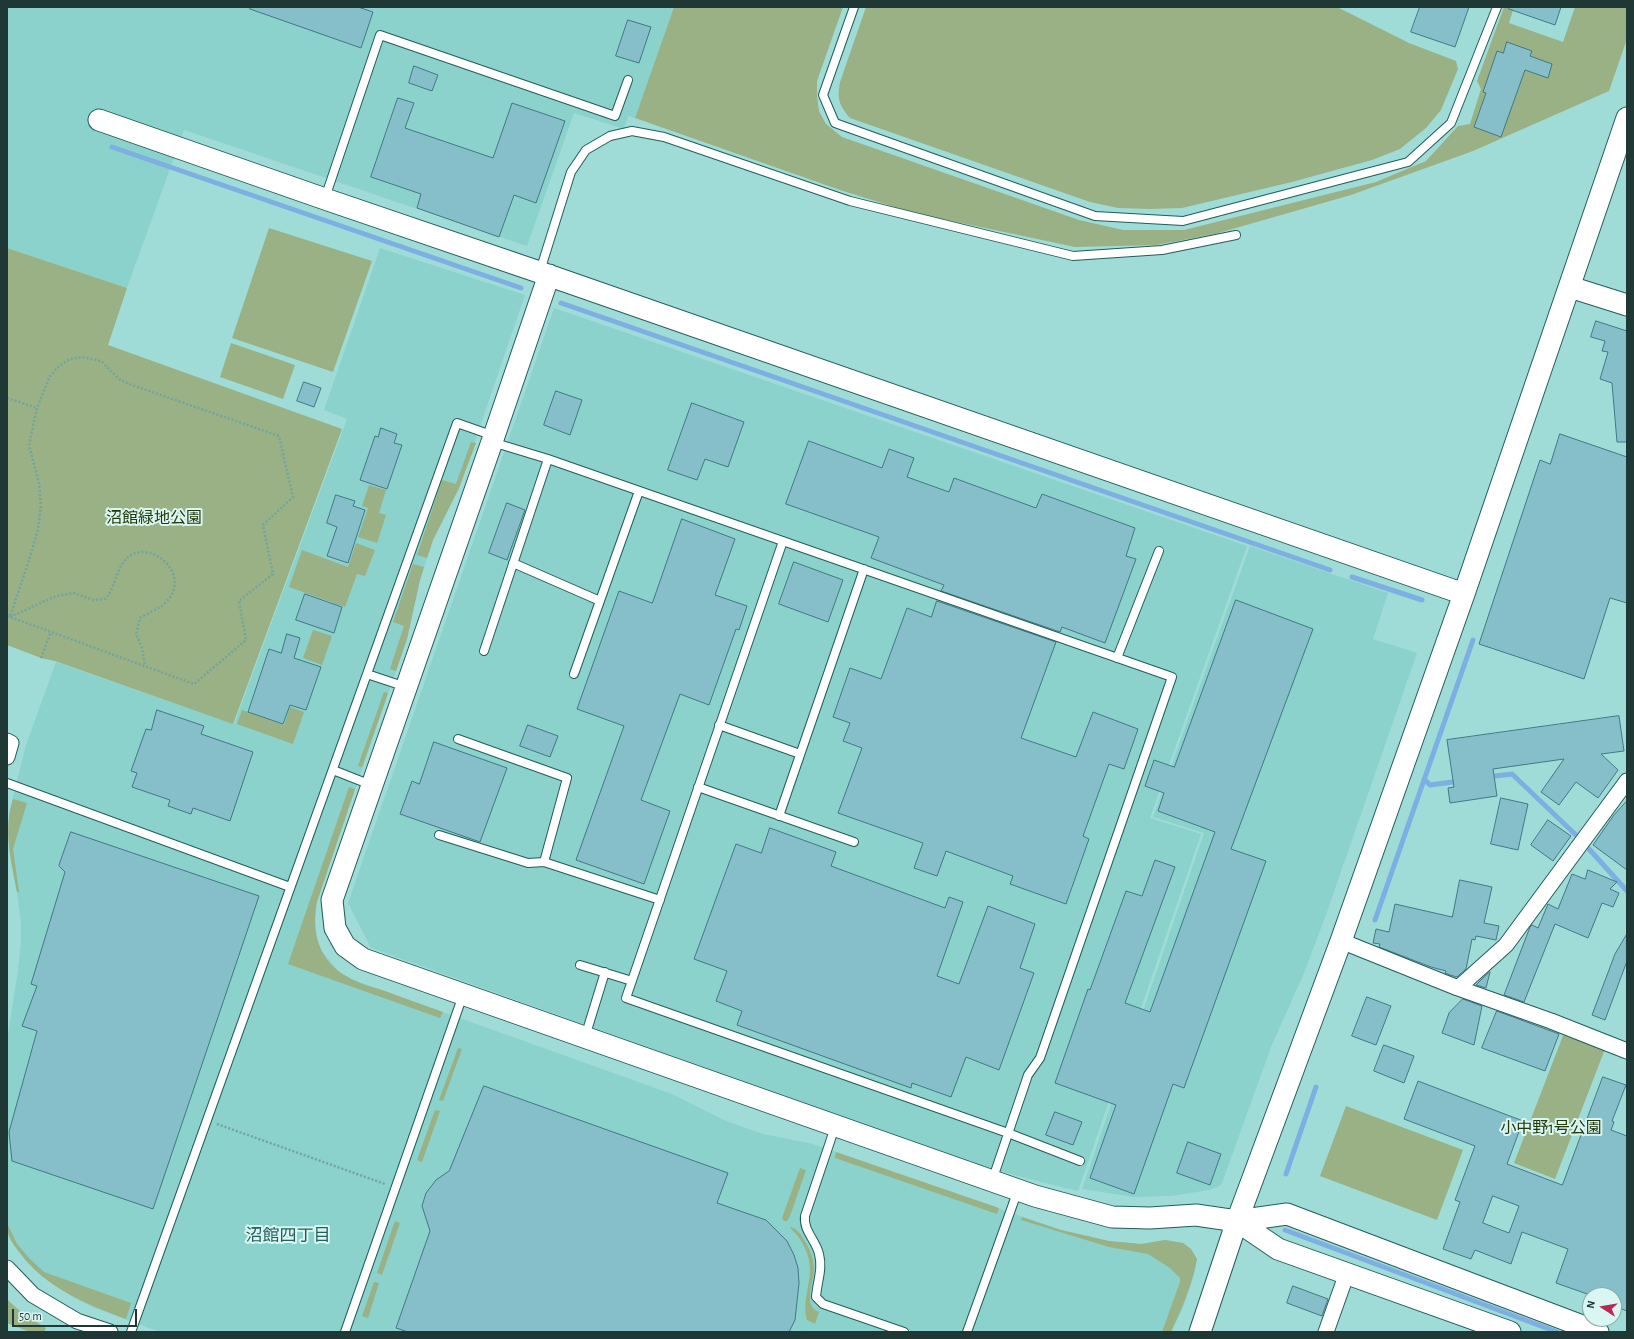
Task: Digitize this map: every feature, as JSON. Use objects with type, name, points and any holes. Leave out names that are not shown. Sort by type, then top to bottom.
[{"type":"street","points":[[1200,1332],[1237,1220],[1341,941],[1464,594],[1627,118]]},
{"type":"street","points":[[98,120],[544,273],[1464,594]]},
{"type":"street","points":[[544,273],[493,439],[332,900],[335,928],[345,946],[362,959],[1018,1190],[1112,1217],[1150,1218],[1196,1215],[1237,1220],[1287,1214],[1598,1332]]},
{"type":"street","points":[[1570,287],[1627,305]]},
{"type":"street","points":[[7,741],[11,742],[7,757]]},
{"type":"street","points":[[1458,988],[1506,945],[1627,781]]},
{"type":"street","points":[[1341,941],[1458,988],[1551,1021],[1627,1051]]},
{"type":"street","points":[[1237,1220],[1278,1249],[1510,1332]]},
{"type":"street","points":[[7,1268],[33,1295],[77,1321],[106,1332]]},
{"type":"street","points":[[1326,1332],[1347,1273]]},
{"type":"lane","points":[[854,7],[823,95],[835,123],[1096,216],[1183,221],[1408,162],[1451,123],[1497,7]]},
{"type":"lane","points":[[325,199],[380,35],[615,116],[628,80]]},
{"type":"lane","points":[[544,273],[571,172],[586,150],[610,136],[632,131],[664,137],[850,201],[1073,256],[1162,250],[1236,235]]},
{"type":"lane","points":[[131,1332],[457,423],[493,439],[548,459],[1172,677],[1040,1058],[1028,1075],[991,1181]]},
{"type":"lane","points":[[484,651],[548,459]]},
{"type":"lane","points":[[574,674],[639,491]]},
{"type":"lane","points":[[783,541],[626,998],[1008,1133],[1080,1160]]},
{"type":"lane","points":[[1117,658],[1159,551]]},
{"type":"lane","points":[[513,563],[600,601]]},
{"type":"lane","points":[[779,816],[864,569]]},
{"type":"lane","points":[[367,674],[407,687]]},
{"type":"lane","points":[[719,725],[800,754]]},
{"type":"lane","points":[[458,739],[567,778],[544,862]]},
{"type":"lane","points":[[333,770],[373,786]]},
{"type":"lane","points":[[7,783],[290,887]]},
{"type":"lane","points":[[698,787],[854,842]]},
{"type":"lane","points":[[439,835],[528,863],[544,862],[660,900]]},
{"type":"lane","points":[[580,965],[632,981]]},
{"type":"lane","points":[[585,1038],[605,972]]},
{"type":"lane","points":[[345,1332],[463,994]]},
{"type":"lane","points":[[836,1126],[805,1216],[804,1223],[819,1253],[821,1271],[816,1290],[816,1297],[823,1304],[904,1332]]},
{"type":"lane","points":[[967,1332],[1018,1190]]},
{"type":"path","points":[[82,357],[101,361],[118,379],[129,384],[279,436],[293,498],[263,525],[273,574],[239,601],[246,640],[194,684],[8,616],[31,554],[41,506],[39,483],[29,445],[37,408],[50,376],[59,366],[70,359],[82,357]]},
{"type":"path","points":[[7,398],[37,408]]},
{"type":"path","points":[[8,616],[56,596],[74,593],[93,600],[105,599],[112,591],[117,573],[127,558],[138,553],[155,554],[169,564],[174,579],[173,593],[163,605],[140,618],[136,634],[142,648],[145,666]]},
{"type":"path","points":[[41,658],[51,632]]},
{"type":"path","points":[[207,1120],[396,1188]]},
{"type":"shaded area","points":[[7,7],[674,7],[635,118],[628,116],[624,129],[574,113],[527,246],[184,130],[127,288],[7,248]]},
{"type":"shaded area","points":[[380,248],[525,295],[459,488],[433,540],[420,580],[407,639],[317,901],[314,925],[316,938],[321,950],[339,972],[348,978],[672,1094],[726,1121],[763,1134],[813,1144],[1061,1230],[1109,1241],[1141,1244],[1165,1240],[1183,1243],[1191,1249],[1197,1259],[1194,1275],[1183,1308],[1171,1332],[160,1332],[92,1307],[73,1297],[40,1275],[25,1260],[11,1241],[7,1233],[7,1041],[18,970],[21,924],[9,847],[9,822],[12,801],[26,745],[56,662],[234,724],[347,419],[324,410]]},
{"type":"shaded area","points":[[554,308],[1247,546],[1150,818],[1201,834],[1078,1191],[971,1163],[371,948],[348,903]]},
{"type":"shaded area","points":[[1250,546],[1388,593],[1373,639],[1417,653],[1327,912],[1304,973],[1271,1047],[1222,1183],[1218,1187],[1209,1190],[1171,1196],[1134,1197],[1082,1189],[1204,833],[1153,817]]},
{"type":"green space","points":[[674,7],[843,7],[817,81],[819,111],[826,124],[842,137],[1079,220],[1123,230],[1184,230],[1376,182],[1426,161],[1458,126],[1470,124],[1481,89],[1477,81],[1504,7],[1514,7],[1509,23],[1563,42],[1575,7],[1627,7],[1627,39],[1609,91],[1473,151],[1351,195],[1215,234],[1156,245],[1075,247],[914,213],[840,190],[635,118]]},
{"type":"green space","points":[[866,7],[1337,7],[1409,43],[1456,61],[1458,69],[1441,110],[1426,128],[1400,149],[1372,160],[1292,182],[1182,208],[1118,208],[1090,202],[850,118],[841,105],[839,88]]},
{"type":"green space","points":[[269,228],[372,261],[333,372],[232,338]]},
{"type":"green space","name":"沼館緑地公園","points":[[7,248],[127,288],[108,345],[342,429],[233,724],[7,645]]},
{"type":"green space","points":[[231,343],[295,365],[283,399],[220,377]]},
{"type":"green space","points":[[471,442],[476,443],[459,488],[433,540],[427,558],[417,555],[442,480],[456,484]]},
{"type":"green space","points":[[369,485],[386,490],[379,513],[386,515],[377,543],[358,537],[368,508],[362,506]]},
{"type":"green space","points":[[356,543],[375,550],[365,576],[357,574],[345,607],[289,587],[302,550],[348,567]]},
{"type":"green space","points":[[413,564],[424,567],[407,639],[396,671],[390,669],[404,626],[393,622]]},
{"type":"green space","points":[[313,630],[332,636],[322,665],[303,658]]},
{"type":"green space","points":[[384,692],[388,693],[362,767],[358,766]]},
{"type":"green space","points":[[290,707],[304,712],[293,744],[237,724],[242,710],[284,725]]},
{"type":"green space","points":[[349,787],[355,789],[317,902],[315,924],[319,945],[324,955],[338,971],[361,983],[443,1012],[440,1018],[288,964]]},
{"type":"green space","points":[[13,799],[27,803],[13,849],[19,892],[17,892],[12,869],[8,833],[10,810]]},
{"type":"green space","name":"小中野1号公園","points":[[1564,1033],[1605,1049],[1555,1179],[1514,1163]]},
{"type":"green space","points":[[458,1048],[462,1049],[443,1101],[439,1100]]},
{"type":"green space","points":[[1346,1106],[1463,1150],[1437,1220],[1320,1176]]},
{"type":"green space","points":[[435,1110],[440,1111],[422,1162],[417,1160]]},
{"type":"green space","points":[[836,1152],[999,1208],[997,1214],[835,1158]]},
{"type":"green space","points":[[800,1168],[806,1170],[790,1216],[787,1221],[784,1221],[782,1218]]},
{"type":"green space","points":[[1022,1217],[1061,1230],[1109,1241],[1141,1244],[1165,1240],[1183,1243],[1191,1249],[1197,1259],[1195,1269],[1186,1296],[1171,1332],[1162,1332],[1180,1282],[1180,1278],[1170,1268],[1148,1254],[1109,1247],[1021,1220]]},
{"type":"green space","points":[[395,1221],[400,1223],[382,1275],[377,1273]]},
{"type":"green space","points":[[7,1223],[17,1244],[44,1272],[131,1303],[126,1319],[68,1294],[42,1276],[30,1265],[10,1239]]},
{"type":"green space","points":[[791,1227],[797,1230],[802,1236],[808,1247],[814,1265],[810,1299],[811,1305],[819,1312],[815,1324],[807,1320],[805,1310],[810,1274],[809,1259],[804,1245],[790,1228]]},
{"type":"green space","points":[[374,1282],[379,1283],[368,1318],[362,1316]]},
{"type":"green space","points":[[7,1299],[20,1311],[46,1328],[44,1332],[30,1332],[7,1323]]},
{"type":"building","points":[[251,7],[358,7],[373,12],[361,48],[250,9]]},
{"type":"building","points":[[1420,7],[1469,7],[1455,47],[1411,32]]},
{"type":"building","points":[[1509,7],[1561,7],[1555,25],[1509,9]]},
{"type":"building","points":[[628,20],[651,27],[639,63],[616,56]]},
{"type":"building","points":[[1507,42],[1532,51],[1530,56],[1552,64],[1548,78],[1525,70],[1501,137],[1474,127],[1486,93],[1483,92],[1497,51],[1503,53]]},
{"type":"building","points":[[414,66],[438,75],[432,91],[409,83]]},
{"type":"building","points":[[398,98],[414,103],[405,128],[493,158],[512,103],[565,121],[536,203],[514,195],[499,237],[417,208],[421,194],[371,177]]},
{"type":"building","points":[[1596,321],[1627,331],[1627,442],[1617,442],[1612,383],[1600,379],[1608,352],[1602,351],[1605,341],[1591,337]]},
{"type":"building","points":[[304,382],[321,388],[314,407],[297,401]]},
{"type":"building","points":[[556,391],[582,400],[570,435],[544,425]]},
{"type":"building","points":[[692,403],[744,422],[728,467],[705,459],[697,480],[668,470]]},
{"type":"building","points":[[381,428],[397,434],[394,443],[402,445],[387,489],[360,480],[375,436],[378,437]]},
{"type":"building","points":[[1560,434],[1627,457],[1627,603],[1610,598],[1584,679],[1479,644],[1540,460],[1550,464]]},
{"type":"building","points":[[809,441],[882,468],[889,449],[914,458],[907,477],[949,492],[954,478],[1036,508],[1042,494],[1135,528],[1126,556],[1136,559],[1105,643],[1062,627],[1060,632],[941,591],[944,585],[871,558],[879,537],[786,504]]},
{"type":"building","points":[[336,495],[355,501],[353,506],[365,510],[348,563],[327,556],[337,527],[327,523]]},
{"type":"building","points":[[507,503],[525,510],[507,560],[489,553]]},
{"type":"building","points":[[682,519],[735,539],[715,595],[747,606],[739,630],[736,629],[709,705],[680,694],[641,800],[670,811],[644,884],[576,860],[624,726],[577,709],[619,591],[652,603]]},
{"type":"building","points":[[794,562],[843,580],[828,622],[779,604]]},
{"type":"building","points":[[305,594],[342,607],[334,633],[296,620]]},
{"type":"building","points":[[1236,600],[1313,629],[1231,849],[1266,861],[1184,1088],[1173,1084],[1134,1194],[1090,1178],[1116,1105],[1055,1083],[1088,989],[1090,990],[1126,891],[1142,896],[1155,860],[1175,867],[1125,1003],[1150,1012],[1215,832],[1158,811],[1164,793],[1145,786],[1154,760],[1174,767]]},
{"type":"building","points":[[937,601],[1056,642],[1021,738],[1076,757],[1093,712],[1138,729],[1124,769],[1109,764],[1083,836],[1089,839],[1066,904],[1010,884],[1013,876],[946,851],[937,876],[914,868],[923,843],[838,813],[862,748],[843,741],[850,723],[833,717],[850,668],[881,679],[907,608],[931,617]]},
{"type":"building","points":[[287,634],[300,638],[294,658],[321,667],[306,710],[290,705],[283,724],[248,712],[269,649],[281,653]]},
{"type":"building","points":[[157,710],[204,726],[201,734],[253,752],[230,821],[193,808],[191,814],[168,806],[170,800],[132,787],[137,773],[131,771],[146,729],[151,730]]},
{"type":"building","points":[[1619,716],[1624,751],[1601,754],[1618,770],[1598,798],[1576,782],[1559,805],[1541,792],[1564,759],[1493,769],[1497,796],[1450,803],[1448,788],[1454,787],[1447,740]]},
{"type":"building","points":[[528,725],[558,736],[550,757],[520,746]]},
{"type":"building","points":[[434,742],[507,768],[480,842],[400,814],[412,781],[419,784]]},
{"type":"building","points":[[1501,798],[1528,804],[1518,850],[1491,844]]},
{"type":"building","points":[[1627,801],[1627,870],[1593,845],[1614,815]]},
{"type":"building","points":[[1548,820],[1571,836],[1553,861],[1531,845]]},
{"type":"building","points":[[770,828],[836,852],[831,866],[945,908],[949,897],[963,902],[937,976],[959,984],[988,906],[1035,924],[1020,968],[1034,973],[999,1070],[966,1057],[951,1097],[912,1083],[911,1088],[737,1025],[742,1011],[716,1001],[727,971],[694,959],[736,844],[761,853]]},
{"type":"building","points":[[71,832],[259,896],[153,1209],[12,1161],[9,1132],[37,1031],[22,1026],[37,986],[31,984],[65,872],[59,866]]},
{"type":"building","points":[[1588,870],[1617,882],[1610,889],[1619,893],[1613,907],[1602,903],[1588,938],[1555,924],[1524,1002],[1504,995],[1530,927],[1532,925],[1538,928],[1548,904],[1558,909],[1572,874],[1585,879]]},
{"type":"building","points":[[1460,880],[1492,887],[1484,923],[1499,926],[1496,940],[1476,936],[1475,940],[1472,939],[1466,969],[1457,977],[1445,973],[1446,971],[1431,967],[1379,947],[1380,944],[1373,943],[1376,929],[1389,932],[1395,904],[1452,917]]},
{"type":"building","points":[[1627,934],[1627,961],[1605,1020],[1592,1015],[1615,954]]},
{"type":"building","points":[[1490,972],[1486,988],[1476,985],[1484,977]]},
{"type":"building","points":[[1367,997],[1391,1006],[1376,1045],[1352,1036]]},
{"type":"building","points":[[1463,999],[1482,1006],[1474,1045],[1442,1033],[1449,1013]]},
{"type":"building","points":[[1497,1011],[1559,1034],[1545,1071],[1482,1048]]},
{"type":"building","points":[[1384,1045],[1414,1056],[1404,1083],[1374,1071]]},
{"type":"building","points":[[1603,1077],[1626,1085],[1612,1121],[1614,1122],[1611,1130],[1627,1136],[1627,1311],[1622,1309],[1622,1287],[1582,1287],[1582,1292],[1556,1283],[1568,1249],[1522,1232],[1511,1264],[1475,1250],[1471,1259],[1443,1249],[1460,1202],[1455,1200],[1475,1146],[1404,1119],[1418,1081],[1523,1121],[1507,1164],[1562,1185]],"holes":[[[1493,1196],[1519,1206],[1509,1233],[1483,1223]]]},
{"type":"building","points":[[484,1086],[728,1173],[717,1203],[766,1220],[787,1241],[794,1255],[798,1268],[799,1283],[795,1320],[789,1332],[408,1332],[396,1328],[430,1231],[422,1206],[426,1193],[436,1180],[449,1171]]},
{"type":"building","points":[[1055,1112],[1082,1122],[1073,1145],[1046,1135]]},
{"type":"building","points":[[1188,1142],[1221,1154],[1210,1185],[1177,1173]]},
{"type":"building","points":[[1293,1286],[1328,1299],[1322,1316],[1287,1303]]},
{"type":"waterway","points":[[112,147],[521,288]]},
{"type":"waterway","points":[[561,303],[1330,570]]},
{"type":"waterway","points":[[1352,577],[1422,600]]},
{"type":"waterway","points":[[1375,920],[1473,640]]},
{"type":"waterway","points":[[1487,777],[1512,774],[1577,836]]},
{"type":"waterway","points":[[1424,779],[1430,785],[1460,781]]},
{"type":"waterway","points":[[1589,849],[1627,891]]},
{"type":"waterway","points":[[1286,1174],[1316,1087]]},
{"type":"waterway","points":[[1285,1230],[1557,1332]]},
{"type":"district","name":"沼館四丁目","points":[[288,1236]]}]
